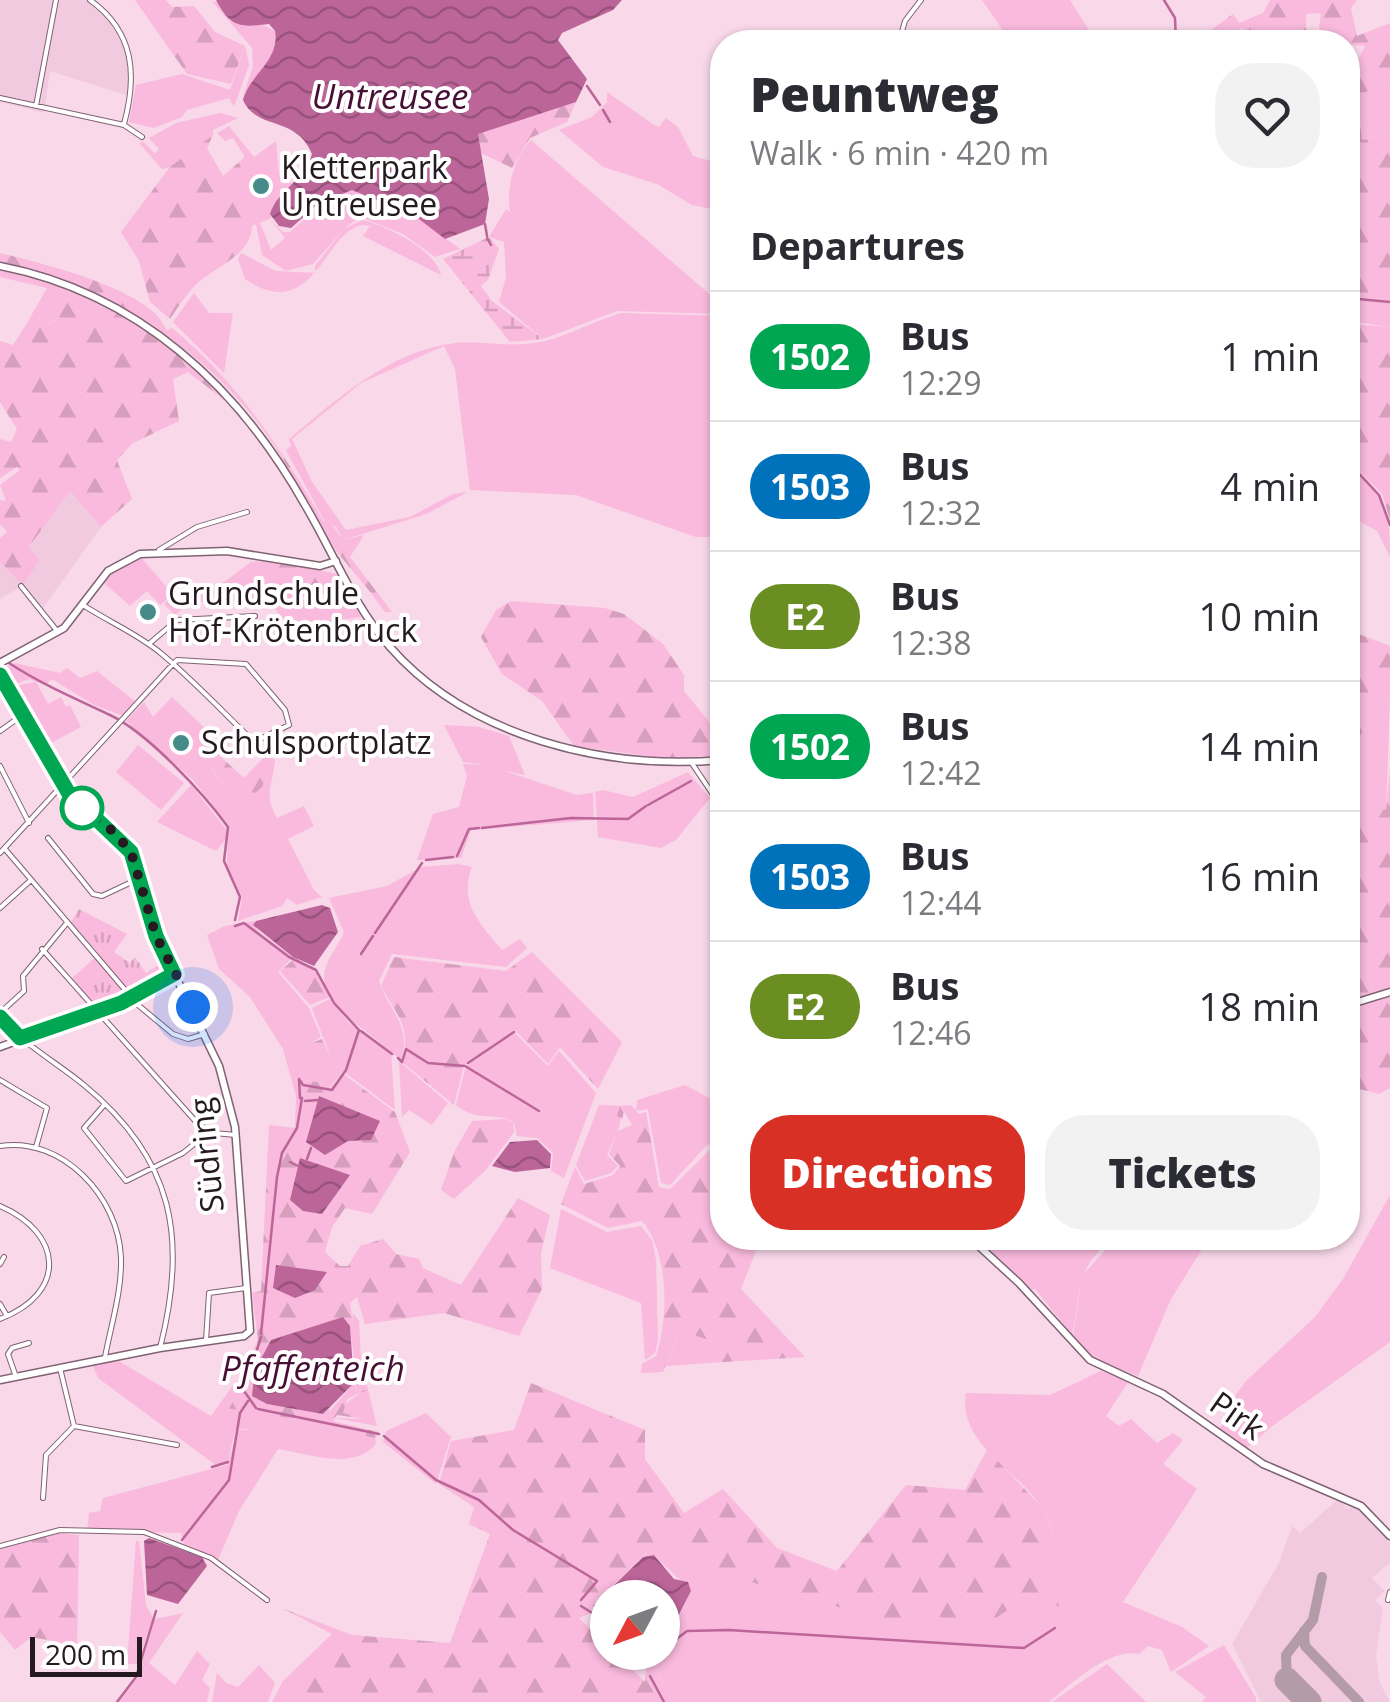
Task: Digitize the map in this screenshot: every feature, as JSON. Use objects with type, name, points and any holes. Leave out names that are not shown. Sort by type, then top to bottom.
[{"type":"street","points":[[36,106],[56,0]]},
{"type":"street","points":[[90,0],[110,16],[131,56],[134,80],[124,126]]},
{"type":"street","points":[[902,30],[921,0]]},
{"type":"street","points":[[0,98],[124,126],[142,137]]},
{"type":"street","points":[[0,266],[79,290],[162,335],[207,373],[252,421],[388,646],[455,700],[500,725],[550,744],[641,761],[710,761]]},
{"type":"street","points":[[1,662],[58,632],[83,605],[100,578],[118,563],[159,550],[197,528],[248,512]]},
{"type":"street","points":[[159,550],[247,553],[320,566],[336,561]]},
{"type":"street","points":[[21,586],[58,632]]},
{"type":"street","points":[[83,605],[149,644],[173,664],[254,742],[286,730],[290,720],[250,668],[231,661],[177,660],[173,664],[64,786],[2,850],[131,998],[173,1034],[188,1040],[205,1034]]},
{"type":"street","points":[[149,644],[163,628],[178,620],[255,616]]},
{"type":"street","name":"Südring","points":[[0,675],[64,786],[79,806],[121,838],[141,879],[156,936],[227,1088],[236,1135],[249,1334],[206,1340]]},
{"type":"street","points":[[0,731],[25,714]]},
{"type":"street","points":[[691,762],[710,790]]},
{"type":"street","points":[[0,766],[29,822]]},
{"type":"street","points":[[48,838],[92,894],[102,896],[141,879]]},
{"type":"street","points":[[0,908],[31,880]]},
{"type":"street","points":[[67,923],[22,976],[24,990],[0,1015],[20,1038],[105,1104],[152,1166],[169,1204],[174,1241],[170,1298],[160,1348]]},
{"type":"street","points":[[42,950],[209,1132],[236,1135]]},
{"type":"street","points":[[0,1047],[131,998],[174,974]]},
{"type":"street","points":[[1360,1001],[1390,992]]},
{"type":"street","points":[[0,1080],[48,1112],[36,1146]]},
{"type":"street","points":[[105,1104],[86,1121],[85,1130],[126,1181],[183,1153],[209,1132]]},
{"type":"street","points":[[0,1146],[36,1146],[58,1154],[78,1170],[117,1234],[120,1273],[105,1358]]},
{"type":"street","points":[[0,1206],[32,1223],[49,1247],[41,1289],[0,1319]]},
{"type":"street","name":"Pirk","points":[[982,1250],[1100,1367],[1163,1394],[1263,1464],[1351,1500],[1390,1536]]},
{"type":"street","points":[[0,1264],[4,1257]]},
{"type":"street","points":[[0,1380],[206,1340],[210,1292],[246,1288]]},
{"type":"street","points":[[0,1304],[7,1316]]},
{"type":"street","points":[[8,1354],[12,1348],[29,1343]]},
{"type":"street","points":[[0,1351],[8,1354]]},
{"type":"street","points":[[8,1354],[16,1377]]},
{"type":"street","points":[[60,1368],[74,1426]]},
{"type":"street","points":[[74,1426],[178,1445]]},
{"type":"street","points":[[43,1498],[46,1455],[74,1426]]},
{"type":"street","points":[[0,1546],[60,1530],[144,1532],[210,1558],[267,1600]]},
{"type":"street","points":[[1388,1600],[1390,1592]]},
{"type":"shaded area","points":[[0,0],[86,0],[106,17],[126,47],[129,96],[50,71],[44,113],[0,102]]},
{"type":"shaded area","points":[[70,490],[101,527],[43,608],[23,585],[0,599],[0,562],[23,584],[40,560],[29,548]]},
{"type":"shaded area","points":[[1338,1499],[1347,1509],[1354,1506],[1390,1543],[1390,1563],[1372,1578],[1385,1591],[1375,1600],[1383,1609],[1376,1655],[1380,1683],[1390,1702],[1261,1702],[1232,1644],[1279,1563],[1292,1526],[1300,1533]]},
{"type":"green space","points":[[135,0],[166,0],[172,7],[194,6],[215,32],[245,46],[231,84],[187,74]]},
{"type":"green space","points":[[211,0],[275,31],[275,51],[243,96],[253,67],[252,48]]},
{"type":"green space","points":[[982,0],[1070,0],[1089,30],[1003,30]]},
{"type":"green space","points":[[1270,0],[1357,0],[1351,8],[1356,30],[1320,30],[1321,13],[1306,14],[1306,30],[1211,30],[1233,14],[1239,23],[1263,13]]},
{"type":"green space","points":[[1390,23],[1390,81],[1360,95],[1360,56],[1365,46],[1360,46],[1360,35]]},
{"type":"green space","points":[[245,46],[249,65],[234,107],[229,98],[187,110],[182,117],[154,128],[129,122],[136,85],[182,74],[230,90]]},
{"type":"green space","points":[[1390,81],[1390,133],[1362,140],[1360,94]]},
{"type":"green space","points":[[607,92],[654,125],[659,127],[666,118],[678,127],[693,156],[710,161],[710,209],[692,205],[657,184],[603,167],[559,130],[592,117],[607,102]]},
{"type":"green space","points":[[576,102],[567,122],[530,138],[512,168],[479,152],[478,134],[483,129]]},
{"type":"green space","points":[[220,113],[238,118],[213,130],[213,135],[170,167],[162,169],[139,143],[144,142],[155,154],[159,149],[149,138],[176,123]]},
{"type":"green space","points":[[1360,122],[1362,140],[1390,133],[1390,298],[1360,298]]},
{"type":"green space","points":[[229,126],[254,157],[276,141],[279,175],[294,185],[273,205],[271,218],[252,226],[251,236],[240,251],[196,285],[170,319],[150,302],[139,261],[121,232],[170,167],[213,135],[207,148],[223,176],[245,157],[233,138],[225,141],[217,133]]},
{"type":"green space","points":[[531,140],[710,295],[710,314],[617,311],[543,339],[499,302],[506,277],[504,242],[489,237],[506,209],[510,212],[509,192],[520,156]]},
{"type":"green space","points":[[352,190],[415,216],[460,249],[435,257],[403,234],[360,217],[343,229],[363,220],[385,228],[430,256],[441,275],[363,236],[370,226],[364,225],[339,241],[316,271],[315,266],[343,230],[313,264],[286,271],[262,255],[256,224],[260,223],[271,250],[285,238],[270,219],[283,232],[290,232],[335,193]]},
{"type":"green space","points":[[489,237],[499,249],[488,280],[481,286],[492,301],[543,339],[510,342],[443,259]]},
{"type":"green space","points":[[0,253],[118,290],[141,302],[166,330],[172,328],[196,349],[257,418],[324,522],[327,518],[343,540],[364,535],[350,557],[392,612],[385,612],[339,554],[272,442],[217,377],[153,326],[80,288],[0,261]]},
{"type":"green space","points":[[241,253],[276,271],[314,273],[288,291],[269,291],[245,279],[238,259]]},
{"type":"green space","points":[[0,269],[49,282],[87,298],[90,309],[107,317],[113,332],[77,310],[41,327],[27,323],[47,288],[0,277]]},
{"type":"green space","points":[[194,293],[209,313],[233,313],[224,373],[173,322]]},
{"type":"green space","points":[[71,295],[79,301],[77,310],[111,331],[107,317],[90,309],[87,298],[145,325],[229,399],[227,402],[188,372],[173,379],[179,421],[133,443],[117,460],[132,499],[101,527],[70,491],[29,547],[40,560],[23,585],[0,562],[0,538],[7,532],[0,524],[0,500],[6,501],[0,485],[20,470],[17,467],[0,478],[0,439],[11,442],[17,429],[0,402],[0,341],[13,345],[27,323],[41,327],[55,321]]},
{"type":"green space","points":[[1390,298],[1390,327],[1360,323],[1360,299]]},
{"type":"green space","points":[[622,313],[710,316],[710,537],[696,537],[576,495],[470,490],[455,369],[444,346],[361,383],[292,439],[312,482],[346,530],[410,517],[453,494],[468,492],[426,514],[343,540],[336,527],[325,522],[286,450],[291,446],[289,439],[346,393],[366,379],[387,366],[432,347],[456,343],[534,343]]},
{"type":"green space","points":[[1360,325],[1390,327],[1390,520],[1382,494],[1360,471]]},
{"type":"green space","points":[[1360,472],[1377,493],[1386,513],[1390,557],[1377,531],[1360,522]]},
{"type":"green space","points":[[140,556],[189,613],[183,608],[175,615],[164,604],[172,595],[160,605],[147,591],[130,606],[104,583],[116,568]]},
{"type":"green space","points":[[272,561],[338,574],[347,592],[268,601],[191,602],[182,593],[188,588],[208,594],[251,562]]},
{"type":"green space","points":[[349,595],[361,617],[287,628],[272,603]]},
{"type":"green space","points":[[511,601],[605,608],[624,614],[663,644],[684,675],[684,691],[710,723],[710,756],[669,759],[574,746],[542,701],[502,674],[481,637],[496,610]]},
{"type":"green space","points":[[1360,635],[1390,646],[1390,697],[1360,736]]},
{"type":"green space","points":[[15,663],[60,673],[67,668],[80,678],[97,671],[137,703],[124,716],[94,705],[52,679],[45,685],[29,679],[13,685],[3,668]]},
{"type":"green space","points":[[36,682],[48,704],[61,697],[66,707],[70,705],[81,727],[51,743],[19,685]]},
{"type":"green space","points":[[172,697],[226,748],[210,767],[239,807],[266,777],[267,754],[275,760],[270,796],[273,810],[277,818],[304,806],[314,826],[288,839],[314,890],[322,897],[297,905],[287,898],[282,906],[238,921],[242,898],[227,867],[228,825],[193,780],[126,721],[144,702],[153,717]]},
{"type":"green space","points":[[1390,697],[1386,811],[1360,799],[1360,736]]},
{"type":"green space","points":[[444,725],[479,727],[509,736],[525,775],[504,771],[577,795],[593,793],[594,820],[471,830],[461,858],[417,860],[433,814],[459,807],[467,776],[463,764],[486,765],[463,762]]},
{"type":"green space","points":[[138,745],[184,783],[161,810],[116,772]]},
{"type":"green space","points":[[267,754],[272,762],[262,787],[239,807],[210,766],[212,761],[220,756],[244,778]]},
{"type":"green space","points":[[1390,769],[1390,990],[1360,999],[1360,799],[1386,810]]},
{"type":"green space","points":[[688,772],[710,798],[676,840],[661,848],[598,837],[595,792],[603,790],[633,797]]},
{"type":"green space","points":[[191,785],[226,829],[226,839],[216,851],[157,822]]},
{"type":"green space","points":[[421,867],[472,867],[468,880],[470,902],[486,931],[502,950],[520,939],[527,948],[506,967],[392,954],[379,981],[404,1037],[401,1059],[391,1053],[395,1110],[343,1071],[327,1091],[322,1088],[331,1058],[312,1008],[330,999],[350,1024],[388,1050],[345,1014],[327,992],[326,967],[344,932],[329,898],[387,886]]},
{"type":"green space","points":[[79,909],[127,934],[114,952],[130,963],[135,957],[146,973],[163,962],[166,973],[97,1008],[71,979],[99,954],[71,922]]},
{"type":"green space","points":[[254,921],[258,931],[293,957],[278,972],[309,1008],[321,1037],[309,1044],[318,1082],[291,1078],[283,1049],[250,997],[219,969],[207,935],[225,926]]},
{"type":"green space","points":[[532,952],[622,1042],[598,1089],[560,1047],[548,1064],[515,1030],[464,1065],[454,1105],[402,1062],[404,1029],[381,986],[394,957],[506,971]]},
{"type":"green space","points":[[294,959],[319,974],[330,997],[310,1005],[280,971]]},
{"type":"green space","points":[[1390,996],[1390,1088],[1379,1094],[1360,1089],[1360,1005]]},
{"type":"green space","points":[[515,1033],[548,1066],[559,1051],[596,1093],[564,1178],[551,1171],[553,1153],[537,1138],[517,1136],[514,1123],[507,1119],[472,1114],[456,1105],[466,1066]]},
{"type":"green space","points":[[322,1039],[331,1058],[322,1088],[330,1089],[342,1073],[395,1112],[410,1152],[372,1214],[345,1208],[332,1227],[325,1252],[340,1266],[348,1266],[360,1246],[383,1239],[396,1254],[419,1259],[423,1268],[461,1285],[518,1198],[550,1215],[541,1253],[542,1289],[519,1336],[444,1313],[365,1324],[357,1297],[350,1303],[358,1354],[355,1368],[350,1326],[267,1404],[331,1410],[354,1383],[357,1391],[367,1390],[347,1399],[343,1413],[365,1419],[337,1415],[333,1421],[379,1432],[375,1438],[256,1411],[255,1429],[235,1429],[240,1410],[226,1408],[258,1340],[252,1293],[261,1291],[269,1125],[295,1128],[296,1096],[291,1078],[317,1082],[309,1044]]},
{"type":"green space","points":[[399,1061],[448,1103],[432,1125],[409,1110],[402,1117]]},
{"type":"green space","points":[[685,1085],[710,1099],[710,1144],[670,1185],[661,1183],[648,1109],[636,1111],[637,1100]]},
{"type":"green space","points":[[599,1105],[620,1106],[620,1125],[607,1155],[618,1166],[611,1173],[585,1181],[576,1165]]},
{"type":"green space","points":[[631,1105],[639,1114],[646,1112],[659,1187],[670,1189],[710,1150],[710,1250],[756,1250],[741,1289],[805,1357],[709,1363],[712,1341],[680,1331],[663,1372],[641,1373],[642,1364],[656,1356],[663,1323],[662,1267],[651,1234],[642,1221],[608,1228],[561,1204],[575,1167],[584,1184],[613,1175],[620,1166],[609,1154],[617,1131],[632,1125],[624,1111],[622,1120],[617,1116],[620,1106]]},
{"type":"green space","points":[[505,1119],[513,1123],[514,1132],[485,1171],[454,1199],[441,1190],[455,1150],[472,1121]]},
{"type":"green space","points":[[1390,1195],[1390,1342],[1247,1448],[1218,1429],[1235,1412],[1229,1404],[1246,1381],[1315,1317]]},
{"type":"green space","points":[[561,1209],[607,1232],[641,1226],[652,1240],[658,1340],[655,1353],[645,1360],[641,1303],[550,1268]]},
{"type":"green space","points":[[988,1250],[1100,1250],[1085,1271],[1072,1335],[1035,1289],[1031,1290]]},
{"type":"green space","points":[[1105,1250],[1202,1250],[1171,1299],[1138,1376],[1097,1362],[1073,1336],[1082,1276]]},
{"type":"green space","points":[[353,1313],[359,1321],[361,1361],[377,1426],[334,1418],[365,1419],[343,1414],[342,1406],[365,1390],[357,1391],[356,1386]]},
{"type":"green space","points":[[680,1331],[712,1341],[709,1363],[666,1366]]},
{"type":"green space","points":[[117,1360],[211,1416],[236,1381],[240,1410],[228,1461],[217,1466],[98,1378],[92,1364]]},
{"type":"green space","points":[[1101,1371],[1129,1381],[1106,1416],[1119,1426],[1131,1419],[1157,1443],[1173,1433],[1183,1440],[1163,1464],[1197,1489],[1123,1602],[1182,1627],[1209,1646],[1171,1672],[1162,1650],[1148,1646],[1139,1654],[1115,1656],[1091,1669],[1049,1702],[670,1702],[657,1670],[680,1670],[680,1614],[691,1591],[654,1555],[643,1557],[658,1540],[747,1581],[912,1628],[937,1617],[986,1625],[1019,1602],[1060,1606],[1068,1595],[1040,1581],[1058,1548],[1048,1519],[1033,1496],[981,1443],[966,1411],[966,1393],[1050,1395]]},
{"type":"green space","points":[[531,1383],[645,1430],[645,1459],[684,1513],[723,1489],[777,1548],[837,1571],[906,1485],[965,1490],[987,1450],[1043,1508],[1058,1548],[1040,1581],[1069,1595],[1060,1606],[1019,1602],[986,1625],[937,1617],[912,1628],[747,1581],[658,1541],[619,1580],[590,1580],[590,1613],[579,1618],[590,1629],[590,1670],[633,1670],[645,1682],[646,1670],[657,1670],[670,1702],[272,1702],[283,1681],[332,1634],[284,1609],[352,1635],[450,1643],[490,1534],[469,1524],[474,1507],[439,1484],[451,1441],[514,1430]]},
{"type":"green space","points":[[255,1410],[375,1438],[376,1444],[355,1457],[343,1459],[278,1449],[239,1511],[218,1560],[184,1544],[181,1533],[87,1531],[89,1513],[100,1511],[103,1498],[227,1465],[238,1430],[255,1429]]},
{"type":"green space","points":[[426,1413],[451,1437],[436,1484],[383,1442],[386,1431]]},
{"type":"green space","points":[[59,1533],[79,1535],[77,1651],[59,1642],[31,1637],[15,1650],[0,1632],[0,1549]]},
{"type":"green space","points":[[136,1541],[146,1605],[153,1618],[137,1664],[127,1664]]},
{"type":"green space","points":[[183,1613],[149,1663],[175,1685],[197,1651],[210,1664],[202,1680],[210,1688],[207,1702],[119,1702],[137,1678],[155,1619]]},
{"type":"green space","points":[[1224,1645],[1256,1702],[1202,1702],[1206,1697],[1175,1672]]},
{"type":"green space","points":[[1107,1664],[1146,1702],[1052,1702]]},
{"type":"green space","points":[[259,1665],[275,1683],[268,1702],[212,1702],[217,1673],[226,1683],[238,1687]]},
{"type":"water","name":"Untreusee","points":[[216,0],[622,0],[613,10],[562,33],[558,40],[587,79],[576,102],[478,134],[489,199],[485,224],[445,239],[415,216],[352,190],[319,203],[291,228],[279,226],[270,214],[312,154],[296,133],[257,116],[243,100],[273,51],[275,31],[269,24],[244,25],[232,21]]},
{"type":"water","points":[[322,905],[330,908],[338,932],[314,966],[293,957],[253,925],[256,921]]},
{"type":"water","points":[[319,1096],[380,1121],[371,1140],[348,1141],[325,1155],[306,1142]]},
{"type":"water","points":[[537,1140],[551,1154],[550,1168],[515,1172],[492,1166],[510,1142]]},
{"type":"water","points":[[300,1158],[350,1175],[322,1214],[303,1211],[290,1200]]},
{"type":"water","points":[[276,1265],[327,1272],[315,1290],[295,1298],[273,1288]]},
{"type":"water","name":"Pfaffenteich","points":[[343,1317],[350,1326],[354,1383],[323,1414],[267,1404],[252,1396],[255,1370],[271,1340]]},
{"type":"water","points":[[149,1538],[202,1557],[207,1566],[178,1604],[147,1595],[144,1541]]},
{"type":"water","points":[[654,1555],[679,1580],[620,1580],[643,1557]]},
{"type":"water","points":[[680,1580],[688,1582],[691,1591],[680,1612]]},
{"type":"waterway","points":[[1164,0],[1175,18],[1176,30]]},
{"type":"waterway","points":[[587,86],[600,105]]},
{"type":"waterway","points":[[603,110],[610,122]]},
{"type":"waterway","points":[[485,224],[487,236]]},
{"type":"waterway","points":[[487,238],[491,245]]},
{"type":"waterway","points":[[1360,299],[1390,302]]},
{"type":"waterway","points":[[1360,475],[1379,495],[1390,525]]},
{"type":"waterway","points":[[9,663],[141,735],[205,798],[228,827],[224,861],[240,897],[235,920]]},
{"type":"waterway","points":[[648,805],[691,781]]},
{"type":"waterway","points":[[482,828],[571,818],[628,819],[646,806]]},
{"type":"waterway","points":[[457,856],[469,829],[479,828]]},
{"type":"waterway","points":[[426,860],[453,857]]},
{"type":"waterway","points":[[375,933],[422,863]]},
{"type":"waterway","points":[[235,926],[244,923],[289,957],[316,970],[334,1003],[359,1030],[346,1070],[332,1090],[303,1085],[299,1079],[300,1098]]},
{"type":"waterway","points":[[361,954],[373,936]]},
{"type":"waterway","points":[[361,1031],[392,1054]]},
{"type":"waterway","points":[[468,1063],[514,1032]]},
{"type":"waterway","points":[[398,1058],[402,1062],[406,1049],[428,1063],[465,1066],[539,1111]]},
{"type":"waterway","points":[[261,1334],[277,1177],[282,1153],[297,1128],[302,1098]]},
{"type":"waterway","points":[[305,1101],[318,1100]]},
{"type":"waterway","points":[[307,1159],[311,1148]]},
{"type":"waterway","points":[[290,1162],[298,1166]]},
{"type":"waterway","points":[[256,1408],[244,1391],[261,1337]]},
{"type":"waterway","points":[[182,1540],[229,1480],[240,1413],[248,1401]]},
{"type":"waterway","points":[[258,1409],[379,1434]]},
{"type":"waterway","points":[[384,1436],[436,1480],[479,1500],[513,1530],[597,1581],[581,1600]]},
{"type":"waterway","points":[[212,1467],[228,1462]]},
{"type":"waterway","points":[[581,1606],[590,1612]]},
{"type":"waterway","points":[[117,1702],[136,1677],[156,1611]]},
{"type":"waterway","points":[[680,1636],[687,1631],[729,1630],[1024,1648],[1055,1628]]},
{"type":"waterway","points":[[650,1676],[664,1702]]},
{"type":"taxiway","points":[[1287,1680],[1286,1655],[1313,1620],[1322,1577]]},
{"type":"taxiway","points":[[1304,1631],[1305,1646],[1359,1702]]},
{"type":"runway","points":[[1287,1680],[1309,1702]]},
{"type":"bus line","name":"1502","points":[[0,675],[68,792],[84,810],[121,838],[131,852],[156,936],[174,974],[121,1003],[20,1038],[0,1017]]},
{"type":"place","name":"Kletterpark Untreusee","points":[[261,186]]},
{"type":"place","name":"Grundschule Hof-Krötenbruck","points":[[148,612]]},
{"type":"place","name":"Schulsportplatz","points":[[181,743]]},
{"type":"route","points":[[82,808],[121,838],[131,852],[156,936],[193,1007]]}]
